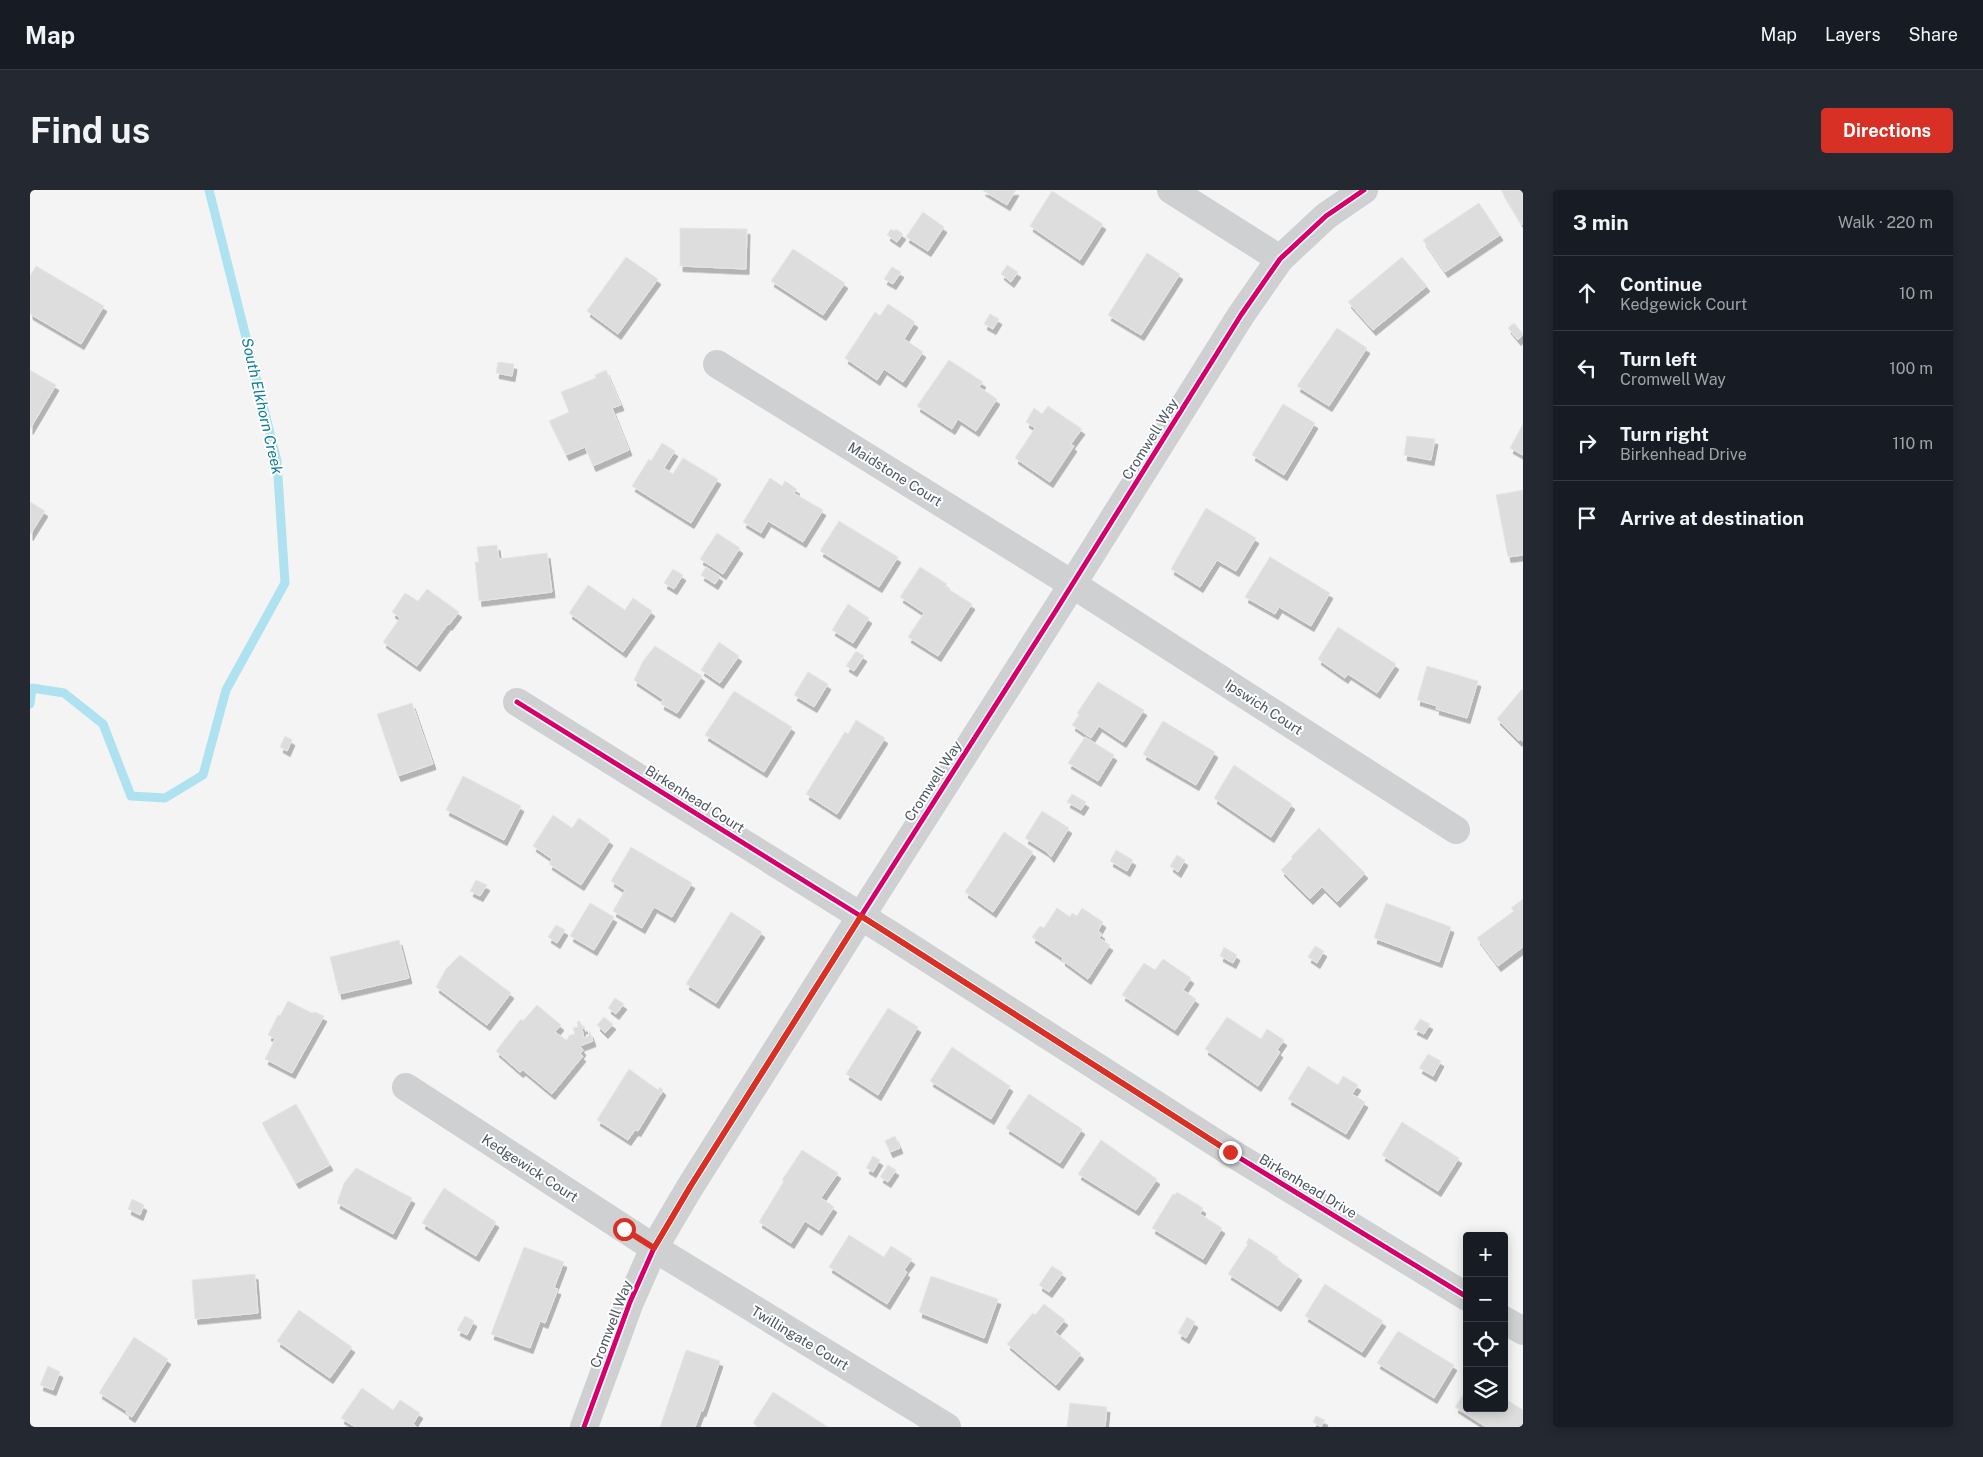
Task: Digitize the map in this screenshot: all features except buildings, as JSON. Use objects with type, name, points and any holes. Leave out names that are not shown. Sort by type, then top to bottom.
[{"type":"street","points":[[1171,190],[1280,260]]},
{"type":"street","name":"Cromwell Way","points":[[584,1427],[630,1302],[654,1248],[695,1179],[1241,315],[1280,260],[1326,216],[1364,190]]},
{"type":"street","name":"Maidstone Court","points":[[717,364],[1072,584]]},
{"type":"street","name":"Ipswich Court","points":[[1072,584],[1456,830]]},
{"type":"street","name":"Birkenhead Court","points":[[517,702],[861,916]]},
{"type":"street","name":"Birkenhead Drive","points":[[861,916],[1230,1152],[1463,1295]]},
{"type":"street","name":"Kedgewick Court","points":[[406,1087],[654,1248]]},
{"type":"street","name":"Twillingate Court","points":[[654,1248],[947,1427]]},
{"type":"street","points":[[1507,1322],[1523,1331]]},
{"type":"waterway","name":"South Elkhorn Creek","points":[[30,704],[32,688],[64,693],[103,724],[131,796],[165,798],[203,775],[226,690],[285,583],[277,461],[209,190]]},
{"type":"cycle path","points":[[584,1427],[630,1302],[654,1248],[690,1187],[1241,315],[1280,259],[1326,216],[1364,190]]},
{"type":"cycle path","points":[[517,702],[891,935],[1230,1152],[1463,1295]]},
{"type":"route","points":[[624,1229],[654,1248],[690,1187],[861,916],[1230,1152]]}]
